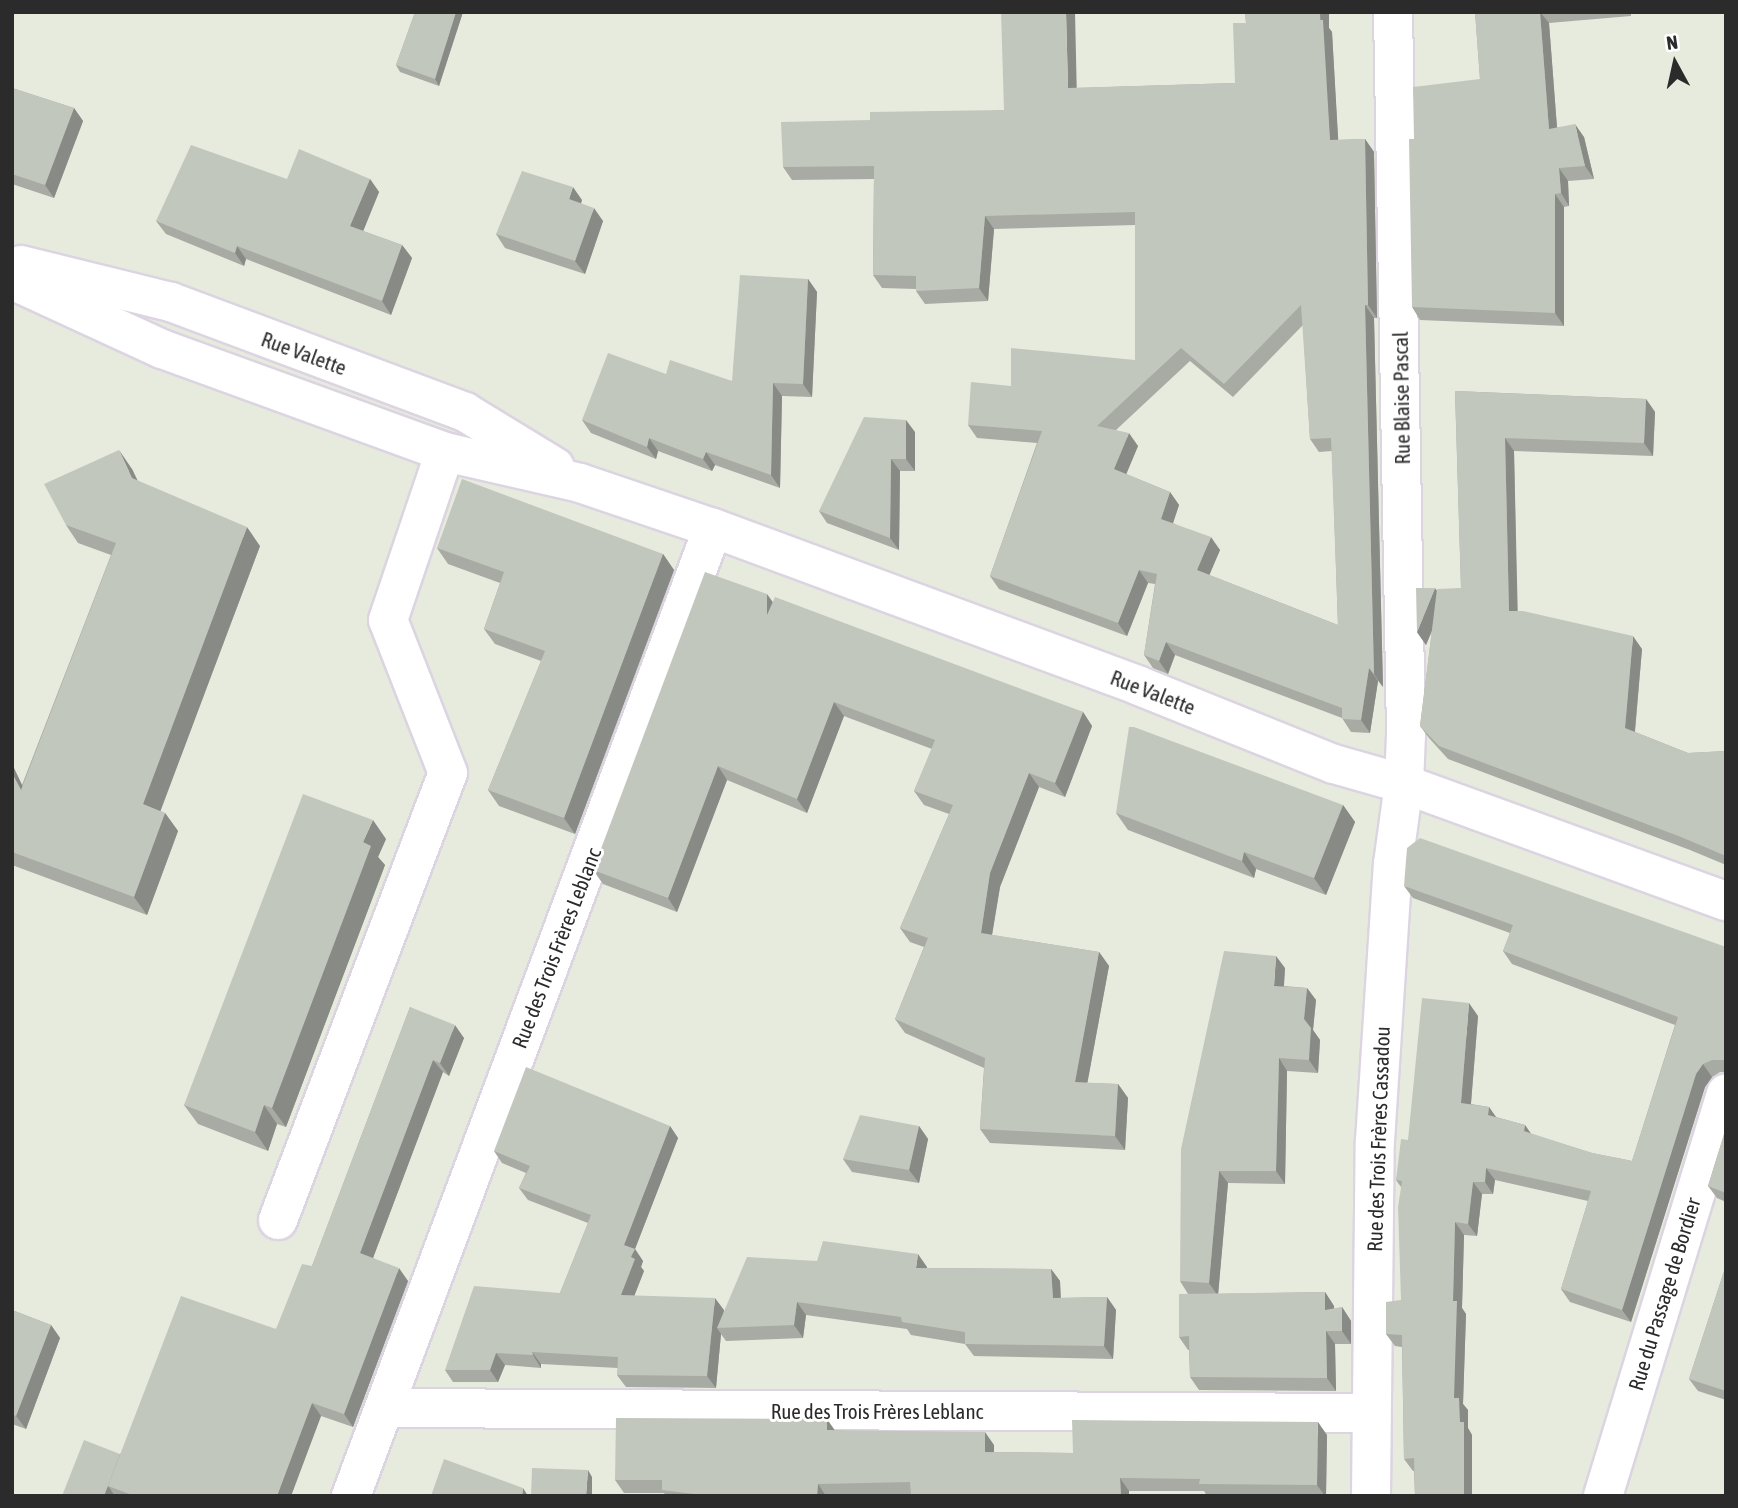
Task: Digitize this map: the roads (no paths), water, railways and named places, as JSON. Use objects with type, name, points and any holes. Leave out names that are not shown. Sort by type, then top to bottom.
[{"type":"street","name":"Rue Blaise Pascal","points":[[1393,12],[1406,707],[1405,784]]},
{"type":"street","name":"Rue Valette","points":[[12,262],[171,302],[465,412],[580,482]]},
{"type":"street","name":"Rue Valette","points":[[12,280],[162,349],[445,452],[580,482],[713,528],[1137,685],[1334,764],[1405,784],[1726,901]]},
{"type":"street","points":[[278,1220],[447,773],[388,621],[445,452]]},
{"type":"street","name":"Rue des Trois Frères Leblanc","points":[[351,1496],[713,528]]},
{"type":"street","name":"Rue des Trois Frères Cassadou","points":[[1371,1496],[1375,1141],[1393,864],[1405,784]]},
{"type":"street","name":"Rue du Passage de Bordier","points":[[1602,1496],[1726,1093]]},
{"type":"street","name":"Rue des Trois Frères Leblanc","points":[[384,1408],[1370,1413]]}]
